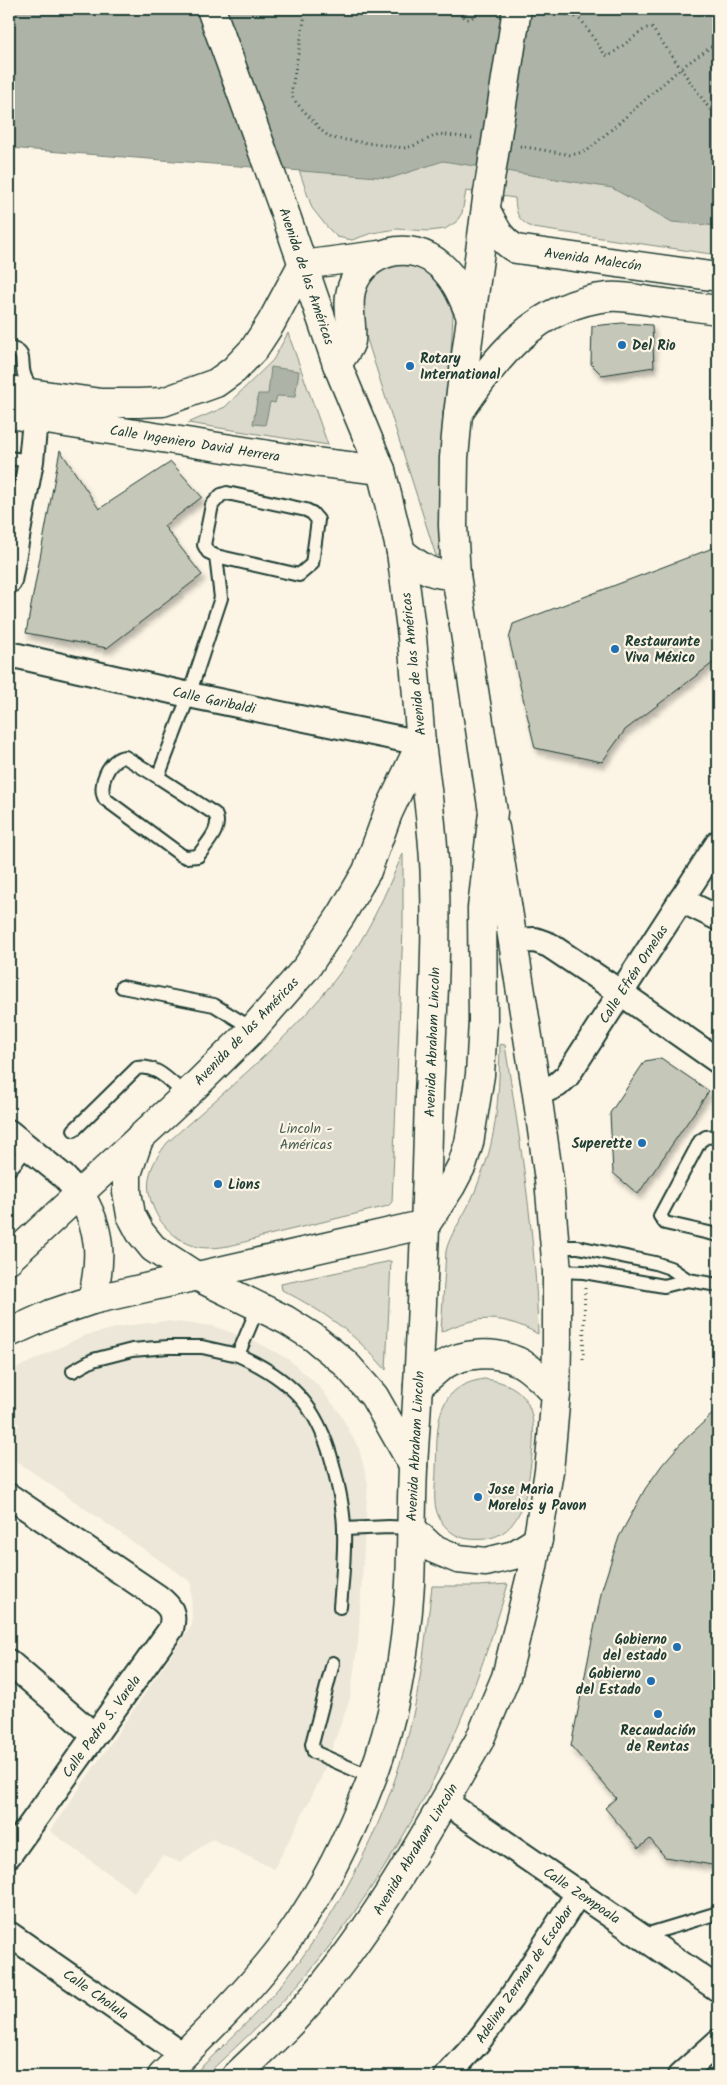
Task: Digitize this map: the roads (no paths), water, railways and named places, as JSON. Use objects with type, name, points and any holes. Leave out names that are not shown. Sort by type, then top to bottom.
[{"type":"main road","name":"Avenida de las Américas","points":[[9,1259],[253,1029],[306,967],[342,914],[367,871],[388,813],[421,743],[412,637],[401,552],[381,470],[337,364],[284,210],[211,9]]},
{"type":"main road","points":[[9,1333],[51,1314],[92,1300],[426,1224],[451,1186],[462,1165],[469,1143],[478,1099],[483,1021],[482,908],[493,812],[456,575],[453,526],[454,458],[471,317],[517,9]]},
{"type":"main road","name":"Avenida Malecón","points":[[487,206],[498,235],[505,243],[516,248],[718,277]]},
{"type":"main road","points":[[302,265],[396,251],[407,251],[424,255],[440,264],[456,284],[471,317]]},
{"type":"main road","points":[[337,364],[351,343],[349,302],[352,286],[362,269],[379,255]]},
{"type":"main road","name":"Calle Ingeniero David Herrera","points":[[100,415],[163,402],[216,383],[234,370],[254,349],[271,323],[302,265]]},
{"type":"main road","points":[[458,414],[484,375],[532,326],[555,312],[584,302],[610,297],[718,310]]},
{"type":"main road","name":"Calle Ingeniero David Herrera","points":[[9,390],[36,407]]},
{"type":"main road","name":"Calle Ingeniero David Herrera","points":[[9,414],[36,407],[100,415],[314,462],[381,470]]},
{"type":"main road","points":[[401,552],[424,569],[439,575],[456,575]]},
{"type":"main road","name":"Avenida Abraham Lincoln","points":[[162,2076],[251,1984],[290,1935],[341,1852],[373,1776],[392,1712],[405,1639],[410,1583],[413,1465],[426,1224],[435,968],[435,881],[430,812],[421,743]]},
{"type":"main road","name":"Avenida Abraham Lincoln","points":[[236,2076],[315,1996],[342,1962],[403,1873],[479,1741],[506,1677],[538,1540],[556,1394],[556,1259],[549,1180],[538,1094],[493,812]]},
{"type":"main road","points":[[140,1136],[127,1174],[127,1192],[131,1215],[140,1232],[153,1248],[196,1276],[293,1324],[346,1363],[374,1396],[413,1465]]},
{"type":"main road","points":[[79,1194],[90,1210],[97,1237],[98,1277],[92,1300]]},
{"type":"main road","points":[[418,1386],[443,1366],[463,1357],[490,1354],[517,1361],[534,1373],[556,1394]]},
{"type":"main road","points":[[411,1528],[432,1548],[458,1560],[486,1562],[514,1555],[538,1540]]},
{"type":"street","points":[[9,581],[20,459],[36,407]]},
{"type":"street","name":"Calle Garibaldi","points":[[9,654],[189,696],[421,743]]},
{"type":"street","name":"Calle Efrén Ornelas","points":[[538,1094],[557,1084],[566,1076],[718,843]]},
{"type":"street","points":[[682,900],[718,918]]},
{"type":"street","points":[[513,941],[535,940],[549,945],[718,1061]]},
{"type":"street","points":[[9,1132],[64,1176],[79,1194]]},
{"type":"street","name":"Calle Pedro S. Varela","points":[[9,1496],[158,1597],[168,1605],[172,1612],[171,1629],[9,1855]]},
{"type":"street","points":[[9,1662],[94,1735]]},
{"type":"street","name":"Calle Zempoala","points":[[444,1801],[718,1989]]},
{"type":"street","name":"Adelina Zerman de Escobar","points":[[447,2076],[478,2044],[511,1998],[579,1892]]},
{"type":"street","name":"Calle Cholula","points":[[9,1934],[183,2056]]},
{"type":"street","points":[[680,2076],[718,2042]]},
{"type":"lane","points":[[9,348],[18,350],[21,354],[24,376],[36,407]]},
{"type":"lane","points":[[228,493],[306,510],[312,513],[318,520],[312,564],[299,575],[216,556],[208,552],[204,545],[212,505],[216,500],[228,493]]},
{"type":"lane","points":[[158,777],[189,696],[221,598],[216,556]]},
{"type":"lane","points":[[120,757],[125,757],[158,777],[215,814],[218,818],[217,827],[198,856],[186,857],[181,855],[104,799],[102,794],[102,783],[113,763],[120,757]]},
{"type":"lane","points":[[122,988],[214,1006],[253,1029]]},
{"type":"lane","points":[[74,1130],[137,1068],[155,1069],[186,1094]]},
{"type":"lane","points":[[718,1136],[706,1137],[700,1141],[660,1216],[664,1223],[718,1235]]},
{"type":"lane","points":[[9,1170],[28,1148]]},
{"type":"lane","points":[[556,1259],[578,1247],[655,1263],[670,1268],[688,1280]]},
{"type":"lane","points":[[556,1259],[584,1272],[664,1286],[688,1280],[718,1285]]},
{"type":"lane","points":[[238,1355],[258,1307]]},
{"type":"lane","points":[[73,1371],[93,1360],[132,1350],[202,1347],[238,1355],[260,1365],[294,1390],[315,1415],[330,1451],[339,1489],[344,1529],[340,1607]]},
{"type":"lane","points":[[344,1529],[411,1528]]},
{"type":"lane","points":[[333,1663],[312,1744],[314,1752],[373,1776]]},
{"type":"lane","points":[[642,1936],[718,1913]]},
{"type":"place","name":"Del Rio","points":[[622,345]]},
{"type":"place","name":"Rotary International","points":[[410,366]]},
{"type":"place","name":"Restaurante Viva México","points":[[615,649]]},
{"type":"place","name":"Superette","points":[[642,1143]]},
{"type":"place","name":"Lions","points":[[218,1184]]},
{"type":"place","name":"Jose Maria Morelos y Pavon","points":[[478,1497]]},
{"type":"place","name":"Gobierno del estado","points":[[677,1647]]},
{"type":"place","name":"Gobierno del Estado","points":[[651,1681]]},
{"type":"place","name":"Recaudación de Rentas","points":[[658,1714]]},
{"type":"park label","name":"Lincoln - Américas","points":[[306,1136]]}]
